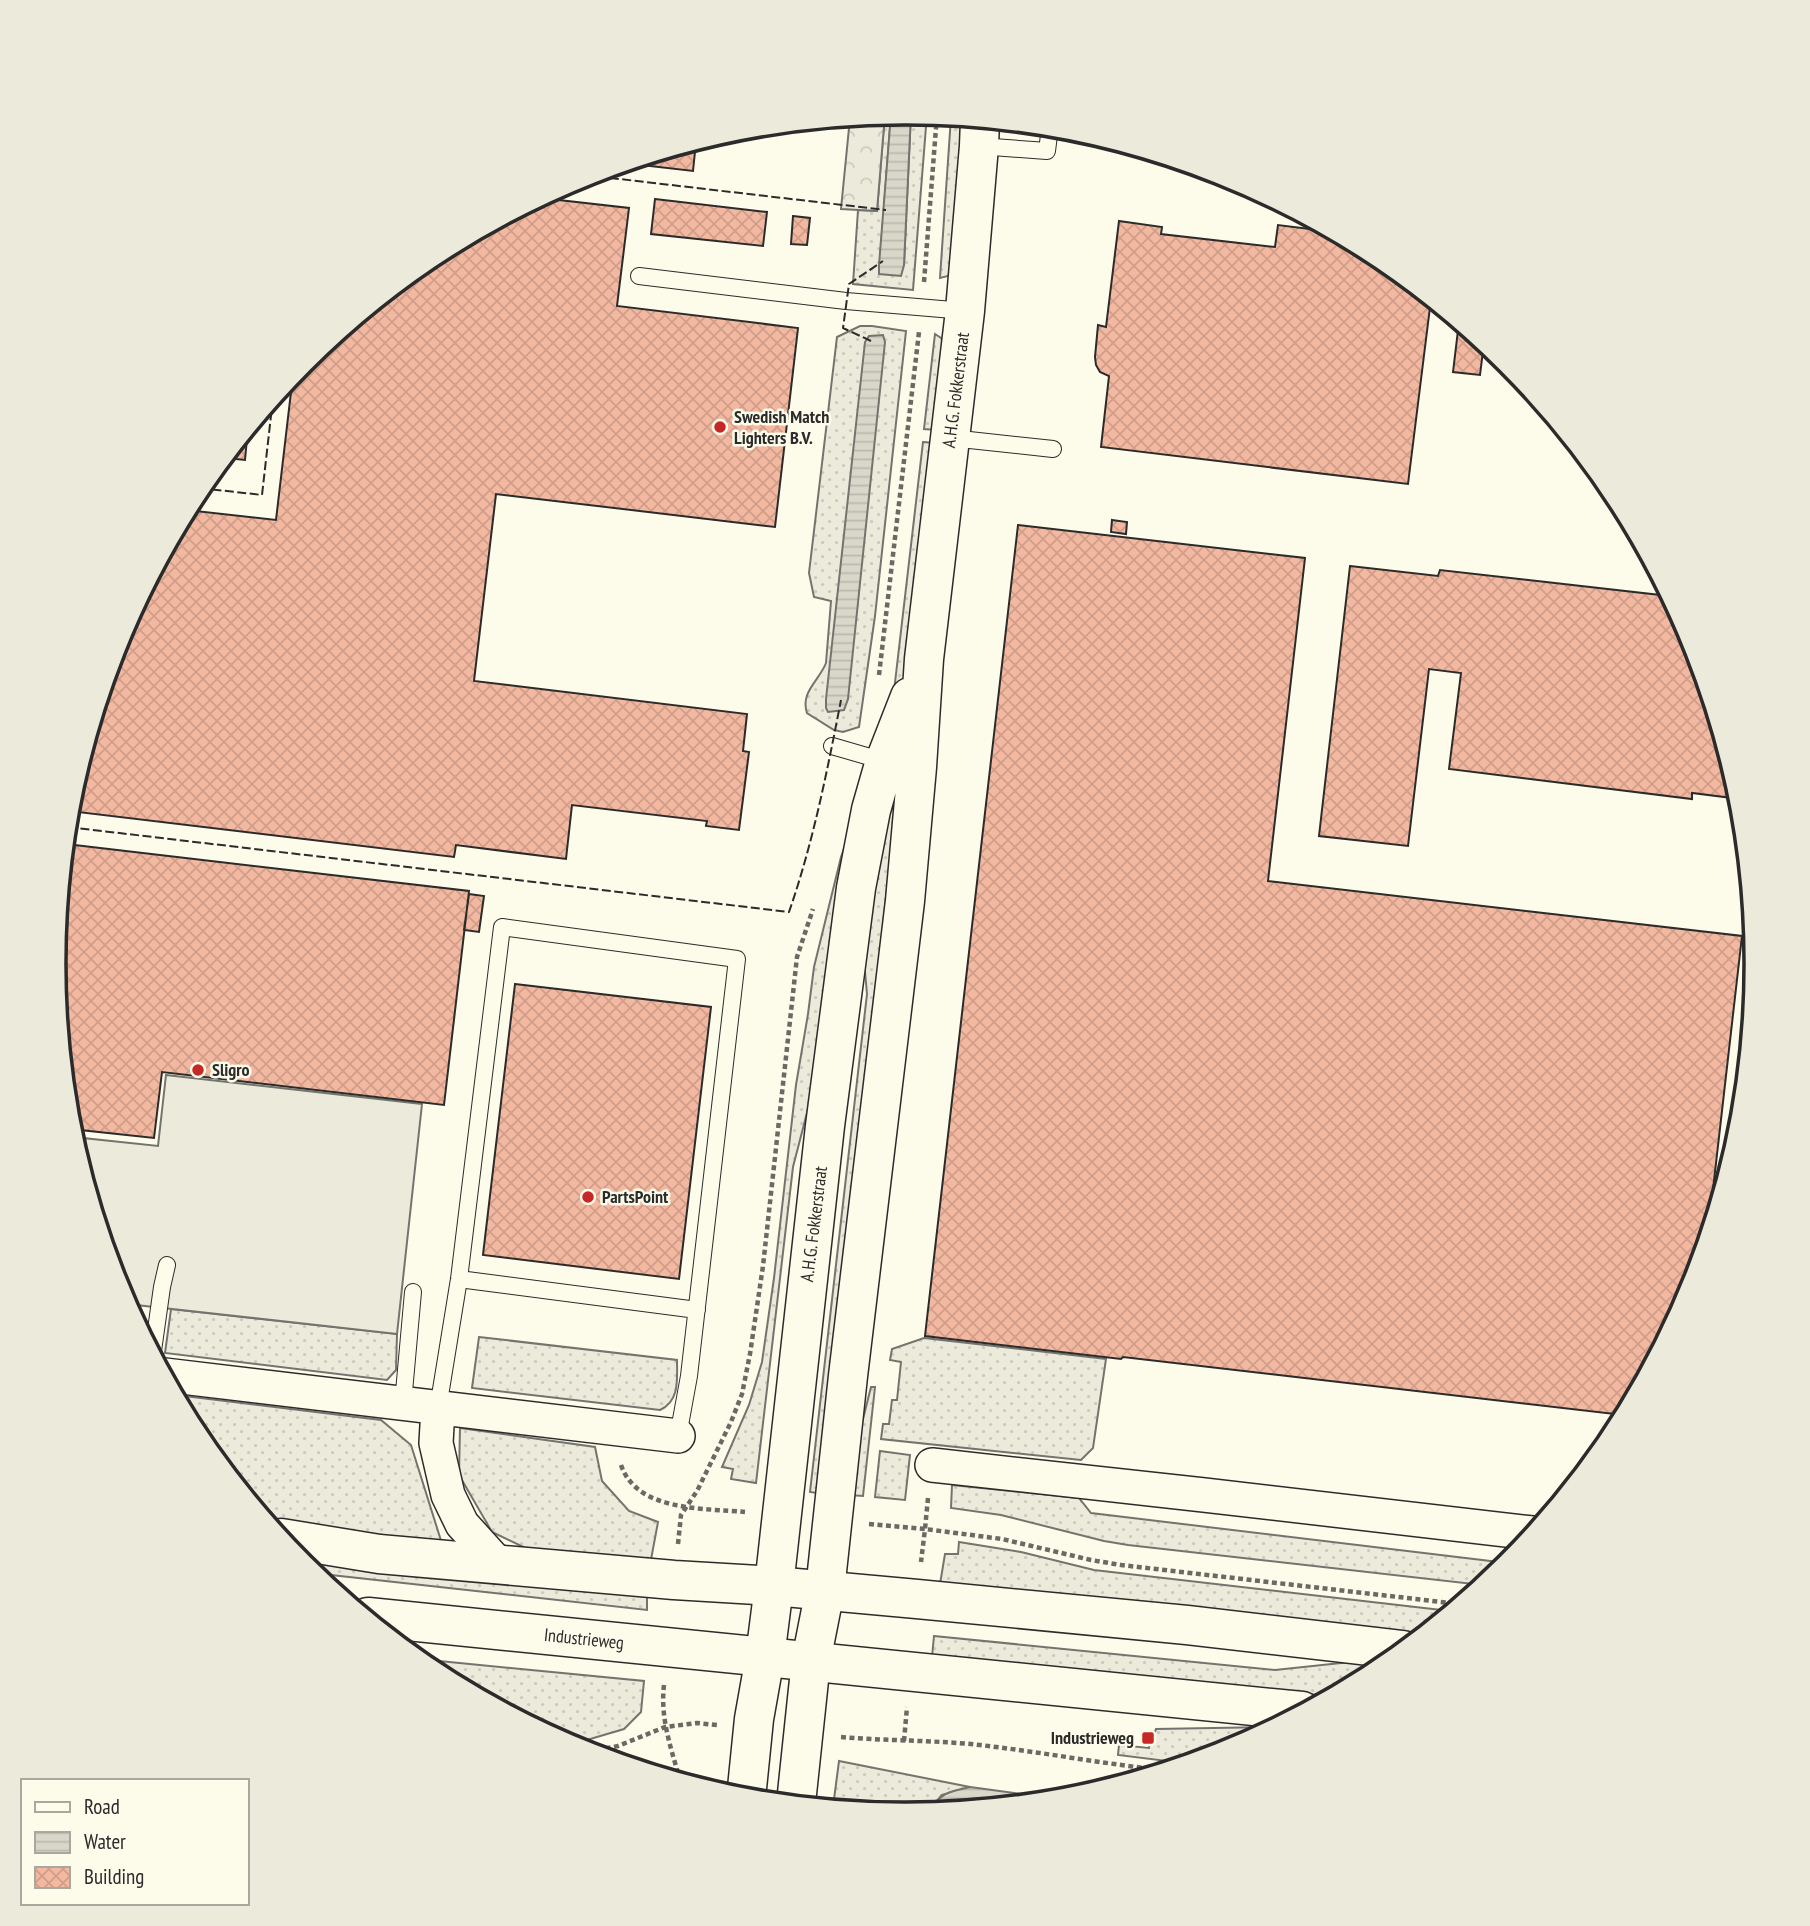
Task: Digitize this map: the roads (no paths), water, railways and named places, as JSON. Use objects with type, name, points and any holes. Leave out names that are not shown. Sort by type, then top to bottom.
[{"type":"street","name":"A.H.G. Fokkerstraat","points":[[797,1794],[811,1661],[825,1590],[905,901],[901,764],[924,659],[965,311],[979,133]]},
{"type":"street","name":"A.H.G. Fokkerstraat","points":[[747,1786],[754,1719],[774,1586],[825,1126],[856,888],[871,810],[901,764]]},
{"type":"street","points":[[176,1376],[678,1436]]},
{"type":"street","points":[[438,1408],[436,1443],[448,1495],[461,1524],[499,1565]]},
{"type":"street","points":[[932,1465],[1521,1532]]},
{"type":"street","points":[[298,1541],[379,1554],[674,1580],[825,1590],[1174,1624],[1387,1648]]},
{"type":"street","name":"Industrieweg","points":[[383,1619],[1286,1709]]},
{"type":"lane","points":[[979,133],[1047,152],[1049,138]]},
{"type":"lane","points":[[639,276],[846,301],[965,311]]},
{"type":"lane","points":[[951,438],[1053,449]]},
{"type":"lane","points":[[832,746],[901,764]]},
{"type":"lane","points":[[438,1408],[459,1279],[502,927],[737,959],[689,1376],[678,1436]]},
{"type":"lane","points":[[155,1338],[167,1265]]},
{"type":"lane","points":[[459,1279],[697,1310]]},
{"type":"lane","points":[[403,1403],[413,1292]]},
{"type":"water","points":[[890,125],[910,125],[904,265],[901,276],[879,274]]},
{"type":"water","points":[[883,335],[885,342],[848,699],[844,710],[828,712],[826,699],[865,342],[869,336]]},
{"type":"water","points":[[970,1787],[1018,1793],[937,1801],[955,1790]]},
{"type":"place","name":"Swedish Match Lighters B.V.","points":[[720,427]]},
{"type":"place","name":"Sligro","points":[[198,1070]]},
{"type":"place","name":"PartsPoint","points":[[588,1197]]},
{"type":"place","name":"Industrieweg","points":[[1148,1738]]}]
